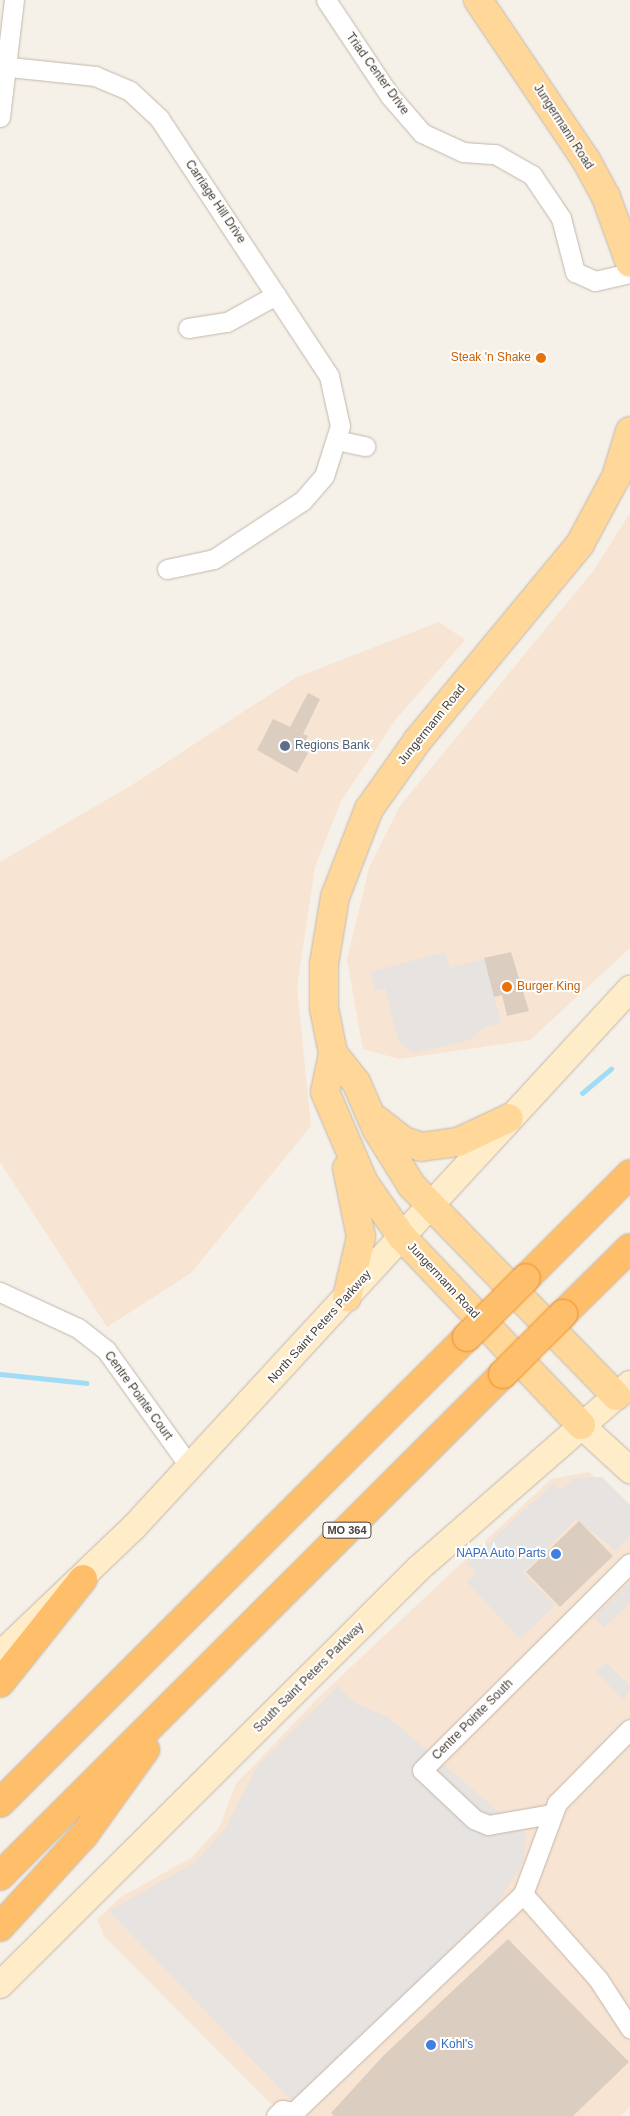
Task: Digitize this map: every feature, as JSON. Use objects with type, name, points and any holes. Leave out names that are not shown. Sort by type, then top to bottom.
[{"type":"highway","points":[[0,1803],[630,1174]]},
{"type":"highway","name":"MO 364","points":[[0,1876],[630,1248]]},
{"type":"highway","points":[[0,1682],[83,1578]]},
{"type":"highway","points":[[0,1927],[84,1835],[191,1686]]},
{"type":"main road","name":"Jungermann Road","points":[[478,0],[586,160],[606,197],[630,263]]},
{"type":"main road","name":"Jungermann Road","points":[[630,431],[623,480],[597,518],[563,567],[418,740],[369,809],[344,868],[328,930],[324,1008],[333,1053],[325,1092],[346,1149],[402,1237],[581,1425],[630,1470]]},
{"type":"main road","name":"North Saint Peters Parkway","points":[[0,1655],[83,1578],[190,1467],[509,1118],[630,989]]},
{"type":"main road","name":"Jungermann Road","points":[[333,1053],[356,1082],[393,1158],[430,1205],[625,1397]]},
{"type":"main road","points":[[369,1112],[389,1132],[422,1147],[458,1142],[509,1118]]},
{"type":"main road","points":[[346,1149],[347,1187],[361,1237],[347,1297]]},
{"type":"main road","name":"South Saint Peters Parkway","points":[[0,1984],[419,1568],[581,1425],[625,1397]]},
{"type":"street","points":[[0,117],[3,67],[14,0]]},
{"type":"street","name":"Triad Center Drive","points":[[326,0],[390,96],[422,133],[463,152],[495,154],[532,175],[561,218],[575,272],[595,281],[630,273]]},
{"type":"street","name":"Carriage Hill Drive","points":[[3,67],[95,76],[130,91],[159,118],[329,376],[340,426],[324,476],[302,501],[214,559],[167,569]]},
{"type":"street","points":[[188,328],[227,322],[276,295]]},
{"type":"street","points":[[336,440],[365,446]]},
{"type":"street","name":"Centre Pointe Court","points":[[0,1292],[78,1328],[106,1350],[190,1467]]},
{"type":"street","name":"Centre Pointe South","points":[[551,1814],[488,1825],[474,1819],[422,1770],[630,1562]]},
{"type":"street","points":[[276,2116],[282,2110],[294,2112],[522,1894],[551,1814],[568,1790],[630,1729]]},
{"type":"street","points":[[522,1894],[598,1979],[630,2028]]},
{"type":"shaded area","points":[[630,513],[630,948],[530,1040],[399,1059],[363,1049],[347,960],[369,868],[400,806],[594,570]]},
{"type":"shaded area","points":[[439,622],[465,640],[396,719],[341,801],[315,867],[297,987],[311,1126],[191,1273],[107,1327],[0,1162],[0,862],[132,785],[295,678]]},
{"type":"shaded area","points":[[445,952],[450,968],[484,959],[501,1023],[485,1027],[469,1040],[415,1053],[399,1042],[385,988],[375,991],[370,972]]},
{"type":"shaded area","points":[[589,1472],[630,1513],[630,2106],[621,2116],[283,2116],[104,1936],[97,1919],[121,1897],[191,1858],[219,1828],[236,1784],[317,1699],[551,1479]]},
{"type":"shaded area","points":[[602,1477],[630,1505],[630,1536],[616,1551],[576,1519],[523,1573],[555,1605],[520,1639],[467,1582],[476,1573],[467,1563],[554,1483],[560,1490],[576,1478]]},
{"type":"shaded area","points":[[630,1582],[630,1603],[604,1628],[594,1617]]},
{"type":"shaded area","points":[[606,1662],[630,1686],[624,1701],[596,1672]]},
{"type":"shaded area","points":[[338,1686],[353,1702],[388,1717],[525,1834],[524,1860],[497,1904],[295,2104],[109,1911],[194,1863],[225,1829],[258,1765]]},
{"type":"building","points":[[308,693],[320,699],[303,734],[308,736],[301,749],[308,753],[297,773],[257,750],[273,719],[290,727]]},
{"type":"building","name":"Burger King","points":[[511,952],[529,1011],[507,1016],[502,995],[494,997],[484,958]]},
{"type":"building","points":[[579,1521],[613,1556],[560,1607],[526,1572]]},
{"type":"building","points":[[508,1939],[629,2062],[573,2116],[334,2116],[331,2113],[384,2055]]},
{"type":"waterway","points":[[582,1093],[611,1069]]},
{"type":"waterway","points":[[0,1374],[87,1383]]},
{"type":"place","name":"Steak 'n Shake","points":[[541,358]]},
{"type":"place","name":"Regions Bank","points":[[285,746]]},
{"type":"place","name":"Burger King","points":[[507,987]]},
{"type":"place","name":"NAPA Auto Parts","points":[[556,1554]]},
{"type":"place","name":"Kohl's","points":[[431,2045]]}]
